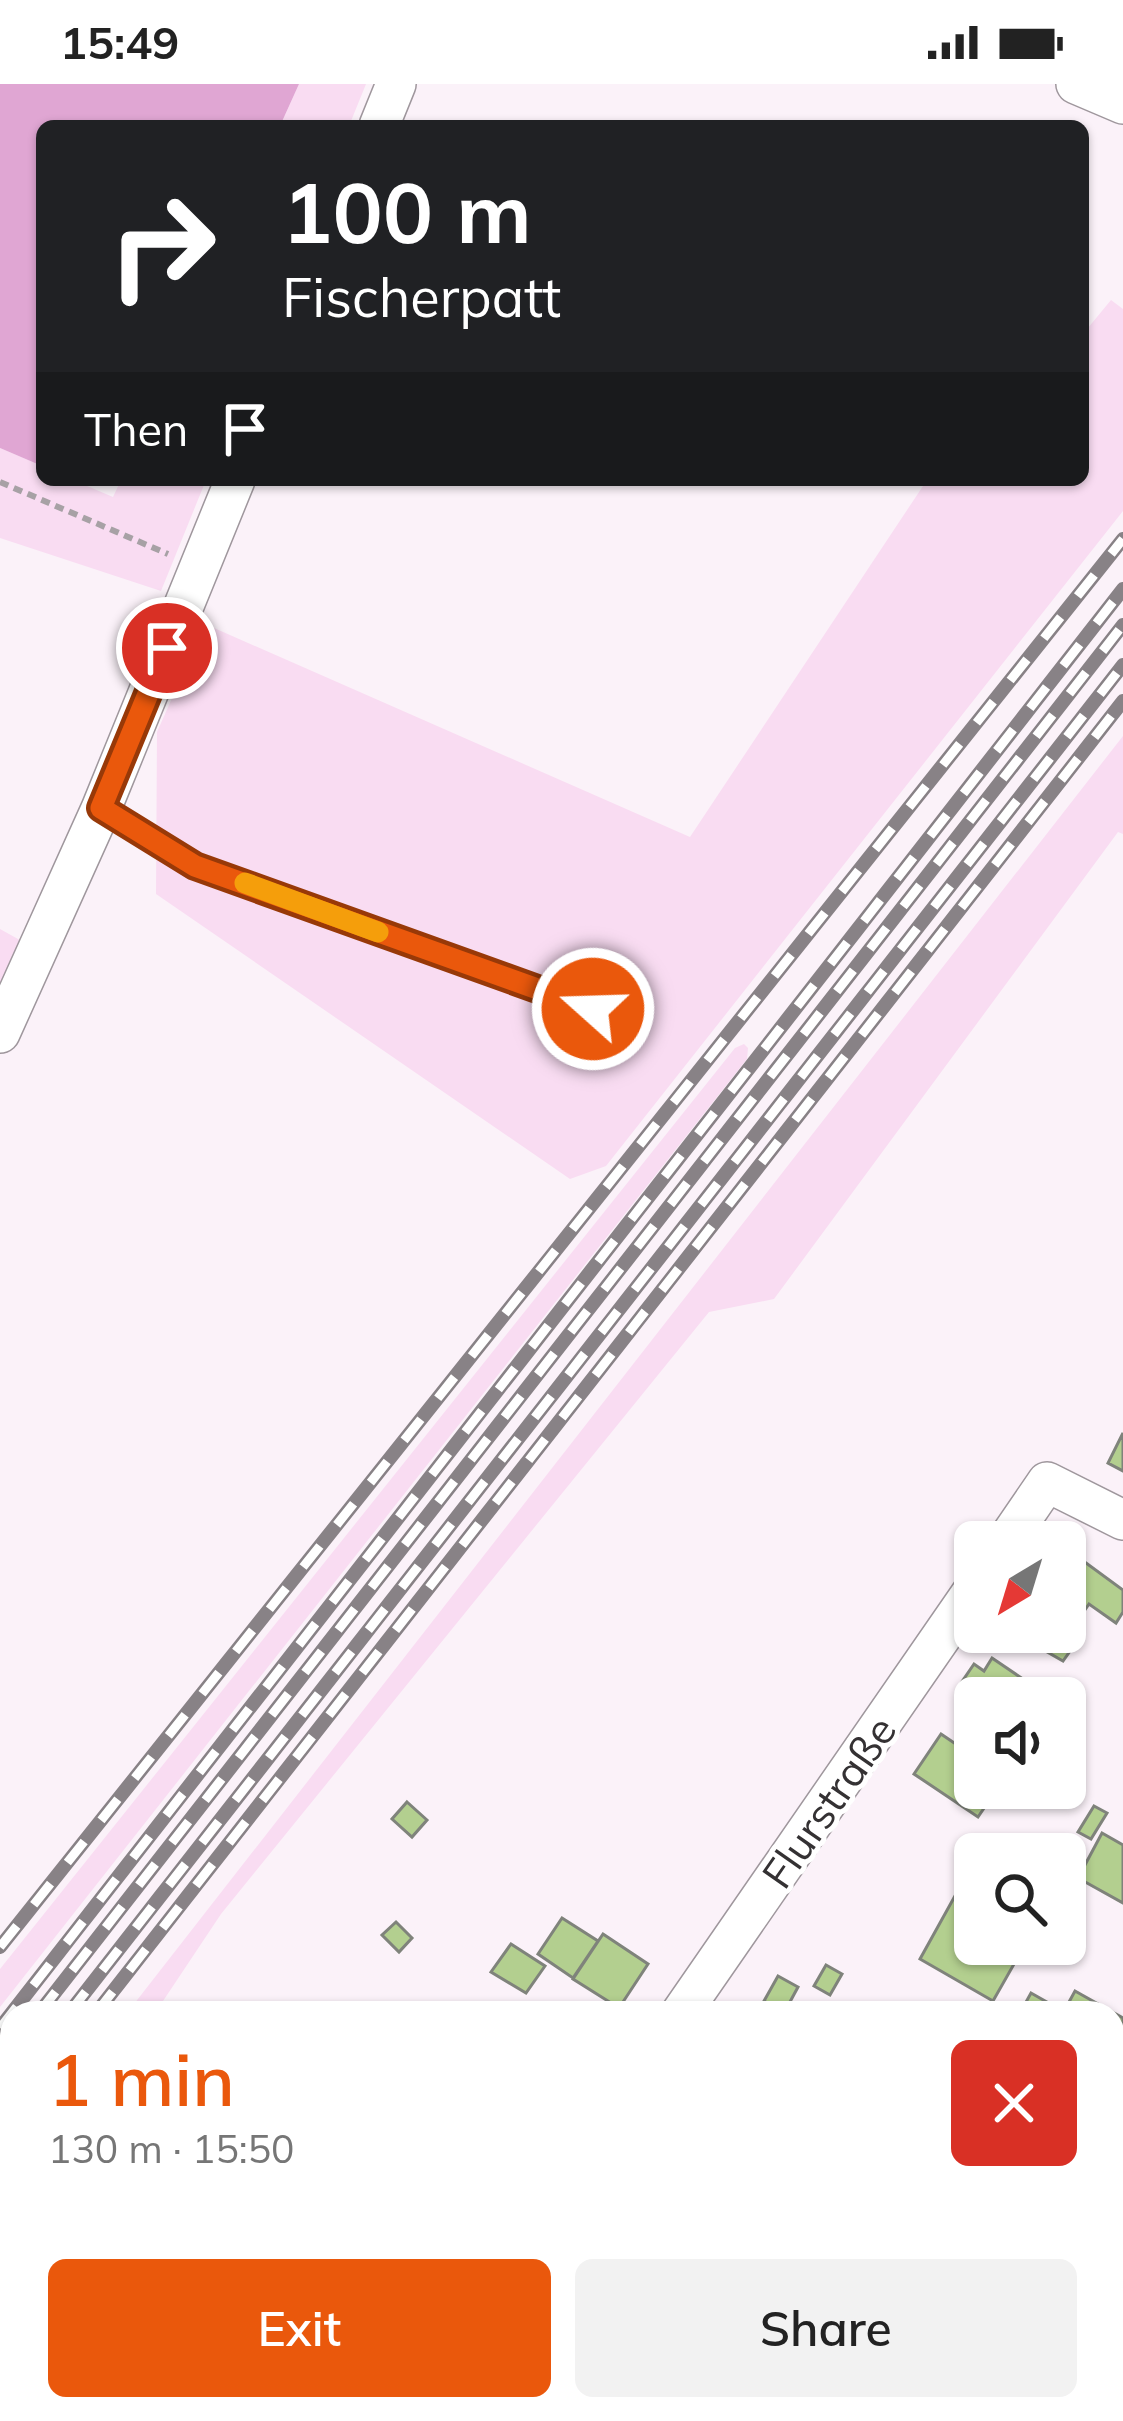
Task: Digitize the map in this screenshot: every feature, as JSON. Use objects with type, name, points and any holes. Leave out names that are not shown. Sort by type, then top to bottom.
[{"type":"street","points":[[381,120],[396,84]]},
{"type":"street","points":[[1076,84],[1123,104]]},
{"type":"street","points":[[0,1034],[101,808],[233,486]]},
{"type":"street","points":[[1020,1521],[1047,1481],[1123,1520]]},
{"type":"street","name":"Flurstraße","points":[[689,2001],[954,1618]]},
{"type":"lane","points":[[101,808],[195,866],[593,1009]]},
{"type":"path","points":[[0,482],[199,568]]},
{"type":"shaded area","points":[[0,84],[299,84],[283,120],[36,120],[36,463],[0,448]]},
{"type":"shaded area","points":[[299,84],[366,84],[351,120],[283,120]]},
{"type":"shaded area","points":[[1111,300],[1123,309],[1123,511],[606,1166],[570,1179],[156,894],[157,732],[205,624],[690,837],[923,486],[1089,486],[1089,327]]},
{"type":"shaded area","points":[[0,448],[36,463],[36,486],[87,486],[113,497],[118,486],[204,486],[161,591],[0,538]]},
{"type":"shaded area","points":[[1123,736],[1123,834],[1118,832],[774,1299],[709,1312],[221,1914],[163,2001],[136,2001]]},
{"type":"shaded area","points":[[0,929],[27,944],[0,998]]},
{"type":"shaded area","points":[[744,1044],[747,1059],[5,2001],[0,2001],[0,1969],[735,1048]]},
{"type":"building","points":[[1123,1433],[1123,1471],[1108,1463]]},
{"type":"building","points":[[1086,1563],[1123,1590],[1123,1612],[1116,1623],[1089,1604],[1086,1608]]},
{"type":"building","points":[[992,1658],[1020,1677],[965,1677],[974,1664],[984,1671]]},
{"type":"building","points":[[941,1734],[954,1743],[954,1801],[914,1774]]},
{"type":"building","points":[[407,1802],[427,1820],[412,1837],[392,1819]]},
{"type":"building","points":[[1094,1806],[1107,1813],[1091,1839],[1078,1832]]},
{"type":"building","points":[[1102,1833],[1123,1845],[1123,1903],[1086,1882],[1086,1863]]},
{"type":"building","points":[[954,1898],[954,1965],[1013,1965],[993,2001],[920,1959]]},
{"type":"building","points":[[562,1918],[598,1941],[573,1978],[538,1954]]},
{"type":"building","points":[[396,1922],[412,1938],[399,1952],[382,1935]]},
{"type":"building","points":[[603,1934],[648,1964],[624,2001],[608,2001],[573,1979]]},
{"type":"building","points":[[511,1944],[545,1966],[526,1993],[491,1972]]},
{"type":"building","points":[[826,1965],[842,1974],[830,1995],[814,1986]]},
{"type":"building","points":[[778,1976],[798,1987],[790,2001],[764,2001]]},
{"type":"building","points":[[1075,1991],[1093,2001],[1070,2001]]},
{"type":"railway","points":[[0,1947],[1123,539]]},
{"type":"railway","points":[[21,2001],[1123,589]]},
{"type":"railway","points":[[48,2001],[1123,625]]},
{"type":"railway","points":[[78,2001],[1123,665]]},
{"type":"railway","points":[[105,2001],[1123,701]]},
{"type":"slow traffic","points":[[245,883],[378,932]]},
{"type":"route","points":[[167,648],[101,808],[195,866],[593,1009]]}]
